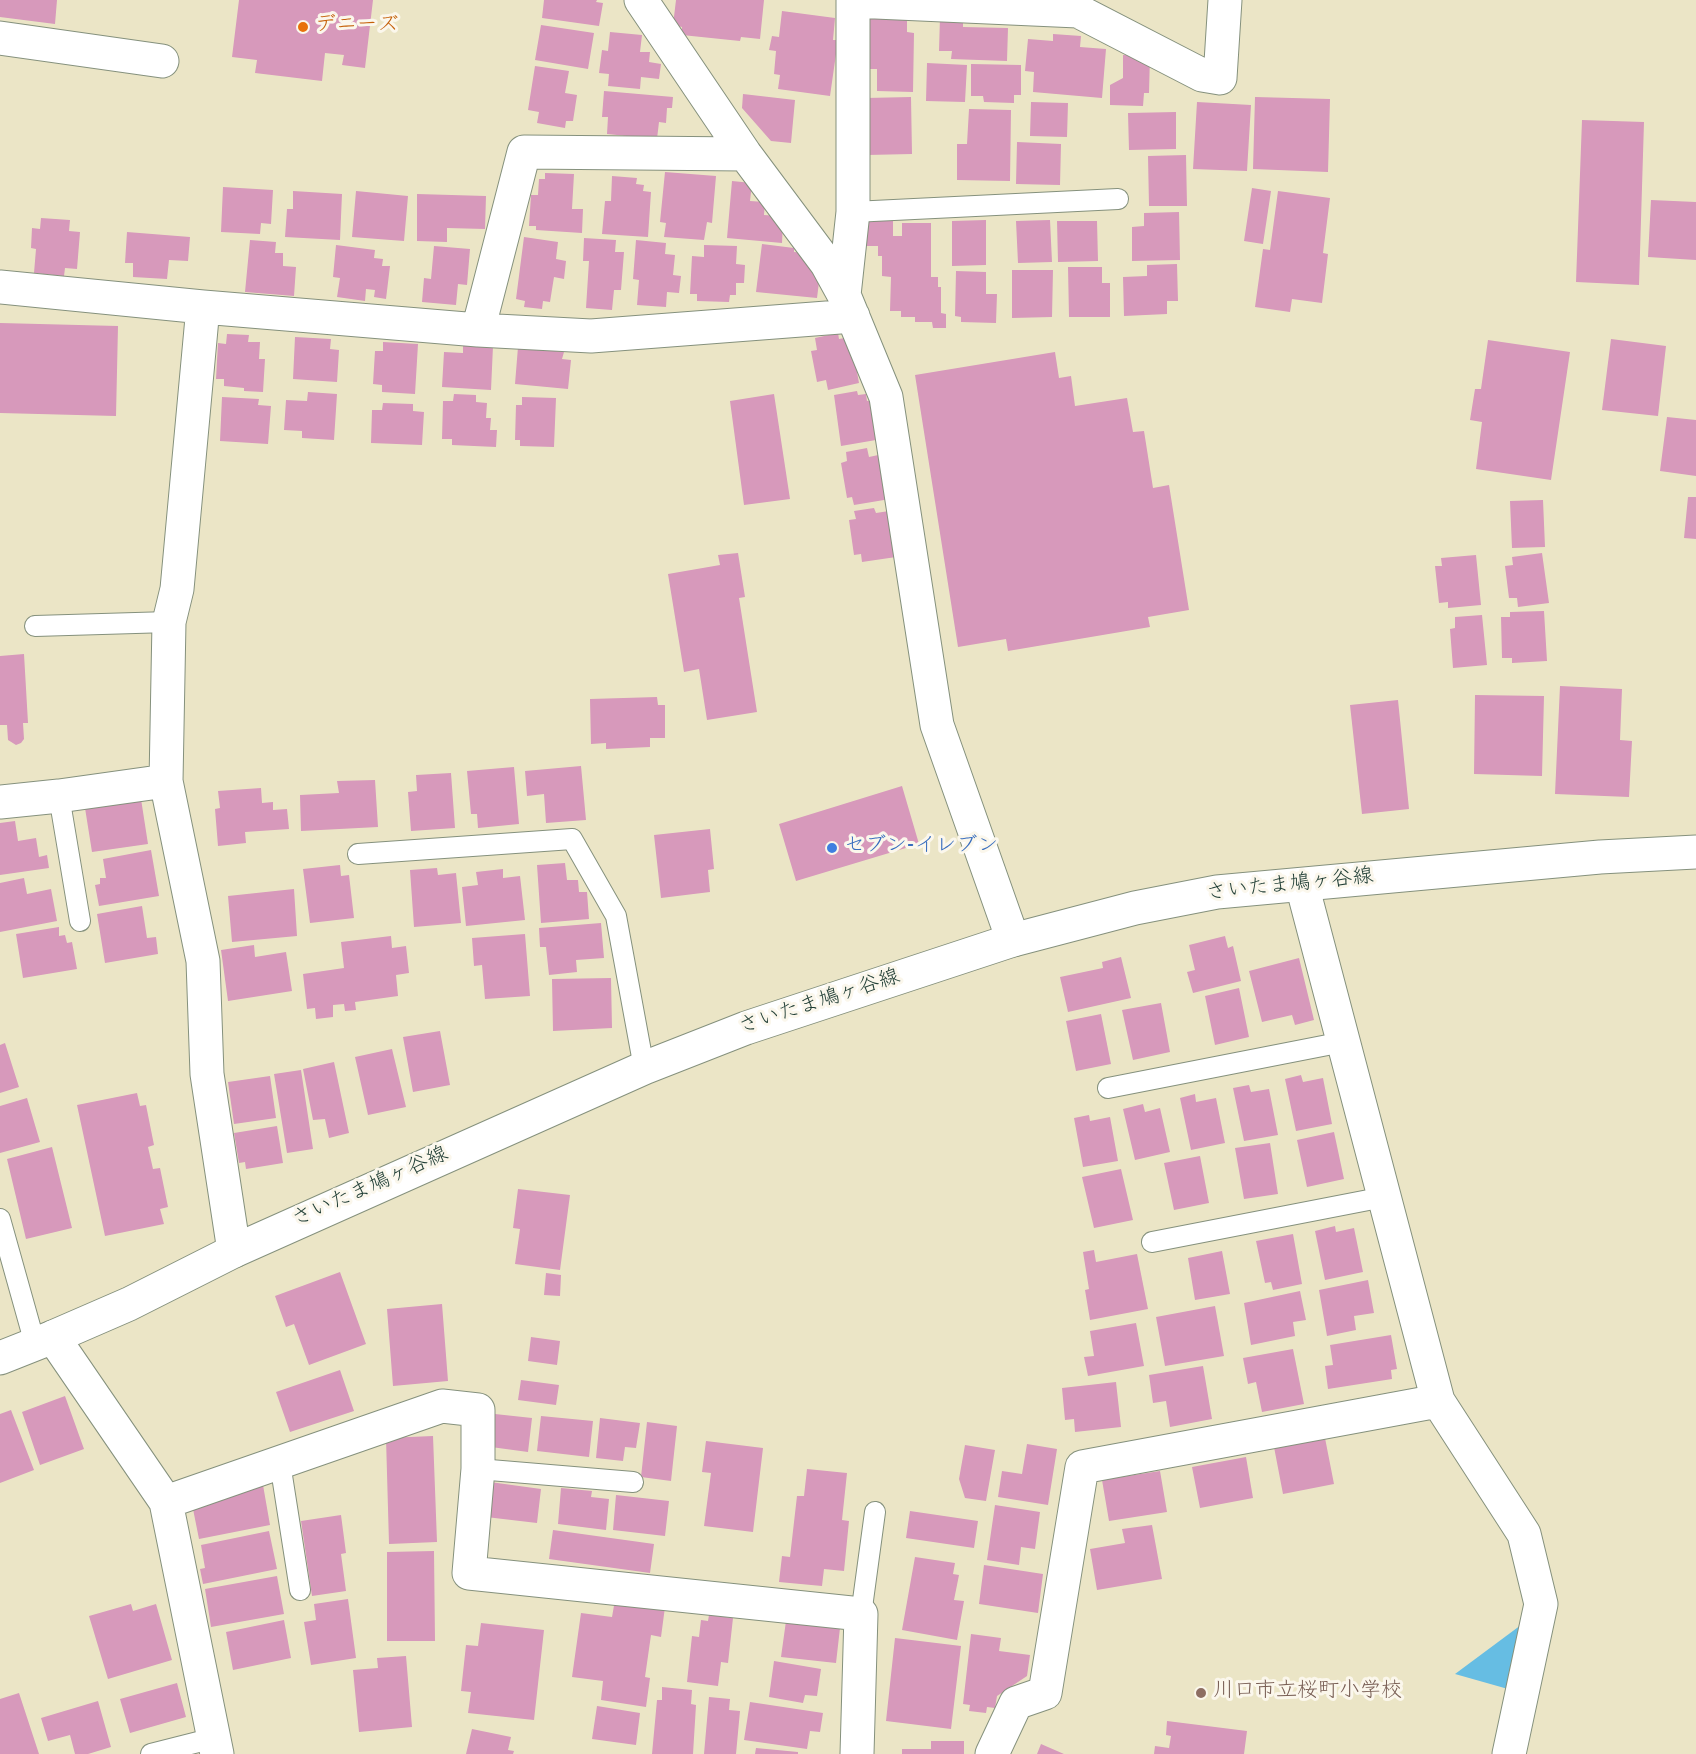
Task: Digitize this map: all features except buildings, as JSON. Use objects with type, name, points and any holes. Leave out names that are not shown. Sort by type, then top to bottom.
[{"type":"street","points":[[641,0],[745,154],[827,264],[848,305],[886,397],[937,725],[1013,940]]},
{"type":"street","points":[[848,305],[853,212],[853,2],[1078,11],[1202,75],[1220,78],[1225,0]]},
{"type":"street","points":[[0,38],[162,61]]},
{"type":"street","points":[[478,330],[524,152],[745,154]]},
{"type":"street","points":[[0,287],[203,308],[478,330],[591,336],[848,305]]},
{"type":"street","points":[[203,308],[177,589],[168,622],[166,782],[203,961],[207,1074],[234,1251]]},
{"type":"street","points":[[0,802],[166,782]]},
{"type":"street","name":"さいたま鳩ヶ谷線","points":[[0,1358],[129,1304],[234,1251],[644,1068],[746,1028],[1013,940],[1135,908],[1216,892],[1600,857],[1696,852]]},
{"type":"street","points":[[1302,885],[1438,1401],[1524,1534],[1541,1604],[1509,1754]]},
{"type":"street","points":[[44,1341],[166,1502],[216,1746]]},
{"type":"street","points":[[992,1754],[1016,1703],[1045,1693],[1082,1467],[1438,1401]]},
{"type":"street","points":[[166,1502],[442,1406],[478,1410],[478,1469],[469,1574],[861,1615],[857,1754]]},
{"type":"lane","points":[[853,212],[1118,199]]},
{"type":"lane","points":[[35,626],[168,622]]},
{"type":"lane","points":[[59,796],[81,921]]},
{"type":"lane","points":[[358,854],[572,839],[616,916],[644,1068]]},
{"type":"lane","points":[[1108,1088],[1343,1042]]},
{"type":"lane","points":[[1152,1242],[1384,1197]]},
{"type":"lane","points":[[0,1219],[44,1341]]},
{"type":"lane","points":[[280,1463],[300,1590]]},
{"type":"lane","points":[[478,1469],[633,1482]]},
{"type":"lane","points":[[861,1615],[875,1512]]},
{"type":"lane","points":[[151,1754],[216,1746]]},
{"type":"water","points":[[1525,1622],[1508,1689],[1455,1674]]},
{"type":"place","name":"デニーズ","points":[[303,27]]},
{"type":"place","name":"セブン-イレブン","points":[[832,848]]},
{"type":"place","name":"川口市立桜町小学校","points":[[1201,1693]]}]
